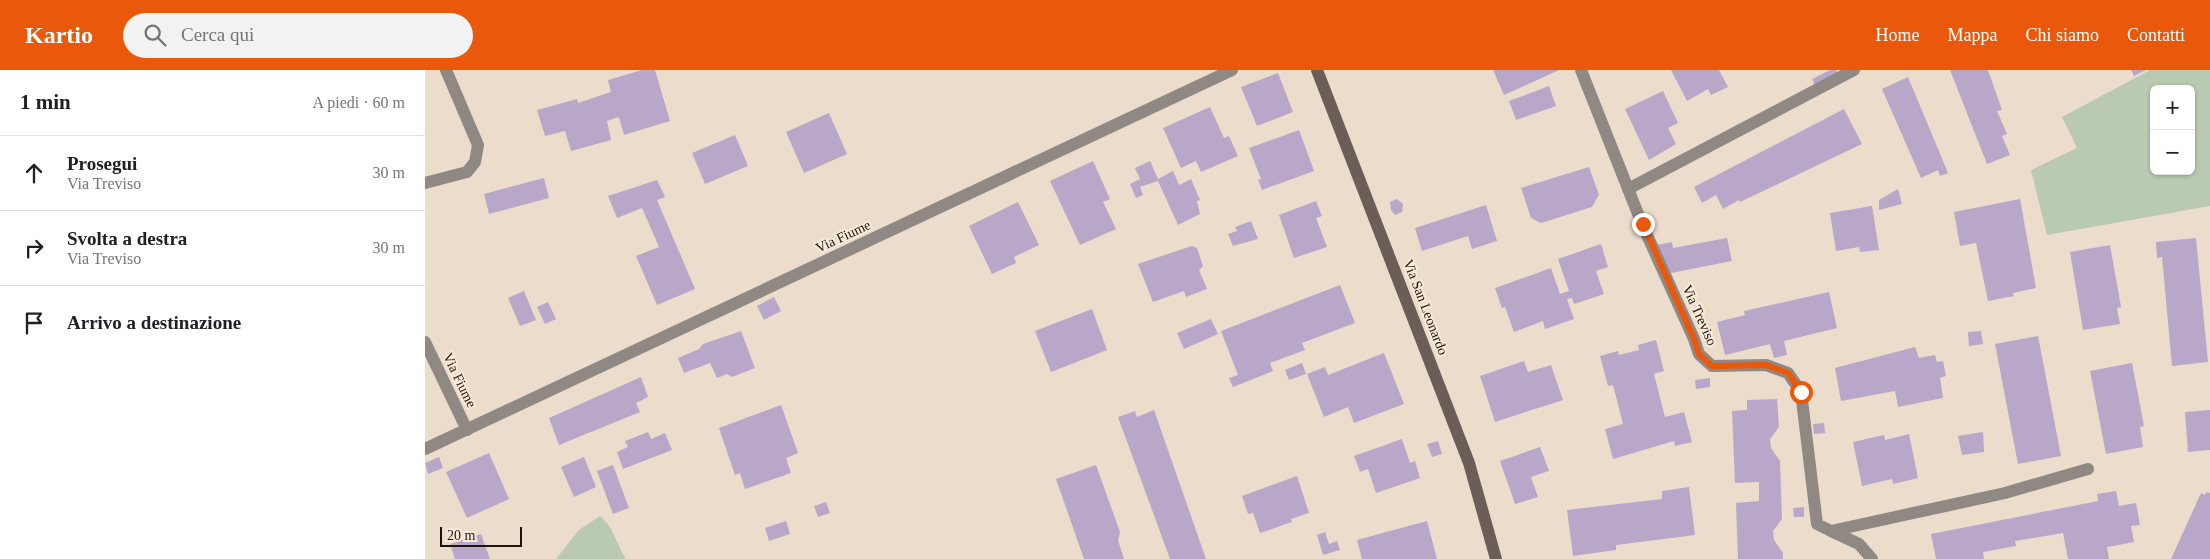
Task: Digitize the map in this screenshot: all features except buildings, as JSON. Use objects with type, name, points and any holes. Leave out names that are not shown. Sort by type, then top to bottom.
[{"type":"main road","name":"Via San Leonardo","points":[[1317,70],[1469,463],[1496,559]]},
{"type":"street","points":[[425,183],[467,172],[475,162],[479,145],[446,70]]},
{"type":"street","name":"Via Fiume","points":[[425,449],[1232,70]]},
{"type":"street","name":"Via Treviso","points":[[1581,70],[1628,189],[1699,354],[1712,366],[1766,365],[1788,373],[1801,392],[1817,524],[1859,544],[1872,559]]},
{"type":"street","points":[[1628,189],[1854,70]]},
{"type":"street","name":"Via Fiume","points":[[425,342],[467,430]]},
{"type":"street","points":[[1831,531],[2005,492],[2088,470]]},
{"type":"green space","points":[[2150,70],[2210,70],[2210,206],[2047,235],[2031,170],[2077,148],[2062,117]]},
{"type":"green space","points":[[600,516],[612,531],[626,559],[556,559],[579,530]]},
{"type":"route","points":[[1643,224],[1699,354],[1712,366],[1766,365],[1788,373],[1801,392]]}]
